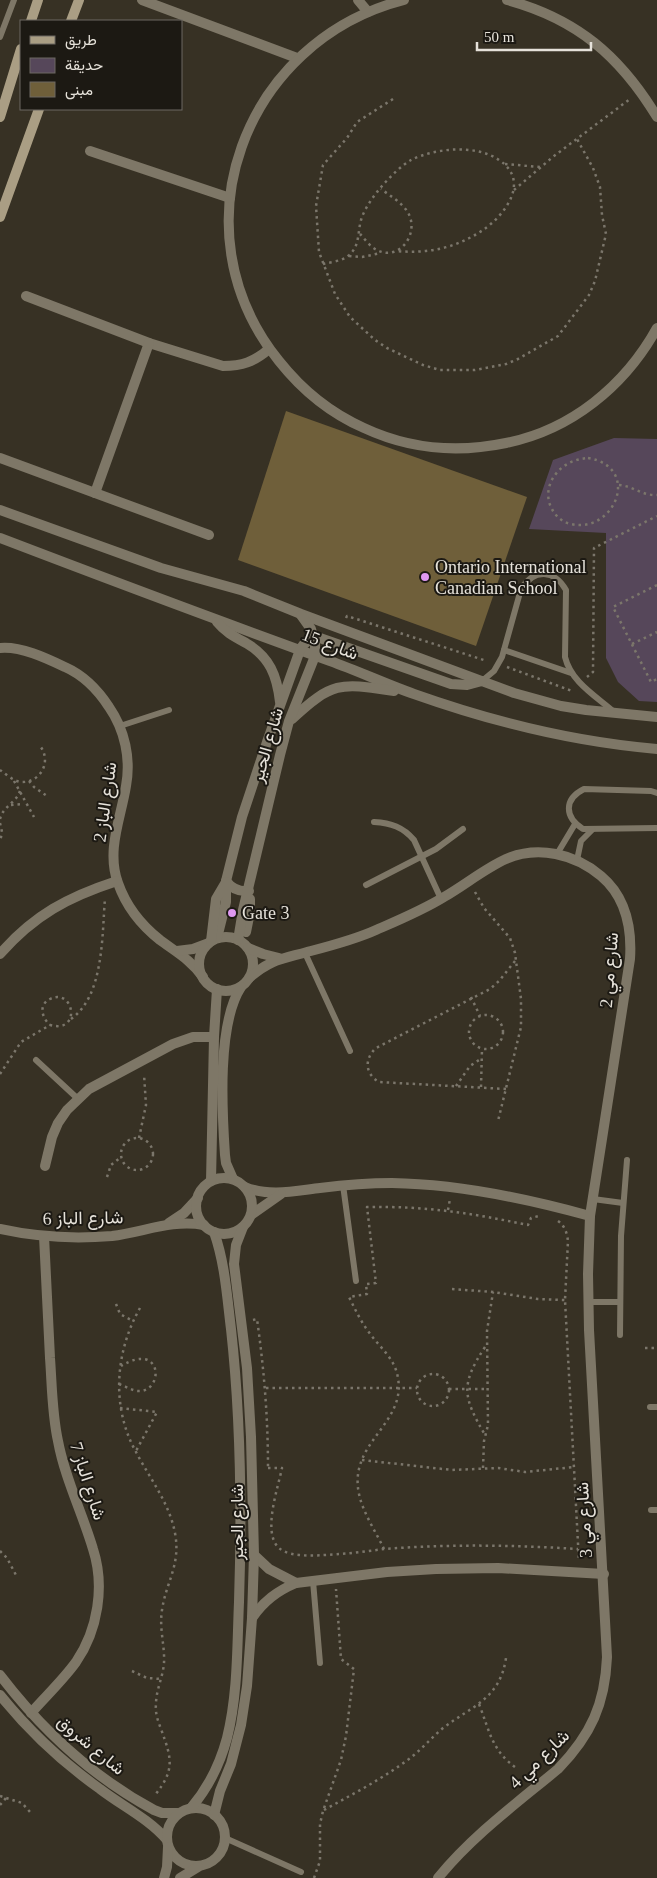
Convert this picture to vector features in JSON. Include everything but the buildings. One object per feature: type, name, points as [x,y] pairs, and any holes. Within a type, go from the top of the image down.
[{"type":"main road","points":[[30,20],[38,0]]},
{"type":"main road","points":[[71,20],[79,0]]},
{"type":"main road","points":[[0,117],[20,52]]},
{"type":"main road","points":[[0,217],[39,110]]},
{"type":"street","points":[[142,0],[297,58]]},
{"type":"street","points":[[358,0],[368,12]]},
{"type":"street","points":[[404,0],[368,12],[330,32],[297,58],[264,99],[242,146],[234,172],[230,198],[229,229],[235,269],[241,292],[253,322],[269,349],[291,377],[318,401],[348,421],[380,436],[415,445],[459,449],[486,447],[521,440],[554,427],[586,409],[613,387],[637,360],[657,328]]},
{"type":"street","points":[[508,0],[540,10],[562,21],[596,43],[621,66],[641,91],[657,118]]},
{"type":"street","points":[[90,151],[230,198]]},
{"type":"street","points":[[26,296],[149,342],[223,366],[248,364],[269,349]]},
{"type":"street","points":[[95,493],[149,342]]},
{"type":"street","points":[[0,458],[208,535]]},
{"type":"street","name":"شارع 15","points":[[0,510],[161,568],[244,591],[301,614],[514,692],[561,706],[616,714],[657,717]]},
{"type":"street","name":"شارع 15","points":[[0,538],[412,694],[469,712],[558,735],[598,743],[657,749]]},
{"type":"street","name":"شارع الجير","points":[[243,944],[250,912],[249,891],[269,799],[289,721],[315,656],[314,638],[307,621],[301,614]]},
{"type":"street","points":[[214,620],[225,630],[265,657],[278,683],[281,705]]},
{"type":"street","points":[[300,650],[305,642],[314,638],[320,638],[451,684],[467,685],[482,681]]},
{"type":"street","name":"شارع الباز 2","points":[[0,648],[15,648],[70,669],[96,690],[114,713],[124,739],[128,768],[126,786],[115,833],[114,865],[117,881],[124,898],[147,928],[191,963],[203,977]]},
{"type":"street","name":"شارع الجير","points":[[212,941],[225,906],[226,881],[254,780],[300,650]]},
{"type":"street","points":[[289,721],[313,699],[339,687],[360,686],[412,694]]},
{"type":"street","name":"شارع مي 2","points":[[249,978],[263,966],[279,958],[305,953],[372,932],[441,899],[496,864],[519,854],[532,852],[557,854],[577,860],[592,869],[606,880],[624,909],[631,943],[590,1216]]},
{"type":"street","points":[[0,954],[26,926],[43,913],[69,899],[117,881]]},
{"type":"street","points":[[226,881],[233,888],[249,891]]},
{"type":"street","points":[[177,951],[193,949],[228,937],[243,944],[253,959],[249,978],[241,987],[230,1012],[226,1031],[224,1065],[225,1154],[229,1172],[233,1179],[245,1187],[264,1192],[283,1192],[370,1183],[407,1184],[475,1190],[524,1199],[590,1216]]},
{"type":"street","points":[[212,941],[201,953],[199,965],[206,982],[217,989],[229,991],[241,987]]},
{"type":"street","name":"شارع مي 2","points":[[243,944],[263,954],[279,958]]},
{"type":"street","points":[[212,1181],[214,1037],[217,989]]},
{"type":"street","points":[[45,1166],[52,1137],[58,1123],[77,1098],[89,1089],[142,1060],[183,1040],[193,1037],[214,1037]]},
{"type":"street","points":[[233,1179],[218,1178],[212,1181],[205,1185],[198,1198],[197,1212],[204,1225],[214,1232],[227,1234],[238,1231],[251,1215],[283,1192]]},
{"type":"street","points":[[245,1187],[252,1200],[251,1215]]},
{"type":"street","name":"شارع الباز 6","points":[[166,1224],[184,1213],[198,1198]]},
{"type":"street","name":"شارع مي 3","points":[[252,1618],[266,1600],[285,1588],[296,1584],[335,1578],[387,1572],[498,1568],[604,1574],[588,1302],[590,1216]]},
{"type":"street","name":"شارع الباز 6","points":[[0,1229],[44,1236],[112,1236],[140,1232],[166,1224],[185,1222],[204,1225]]},
{"type":"street","name":"شارع الجير","points":[[214,1815],[241,1726],[247,1686],[252,1618],[254,1554],[253,1467],[248,1385],[234,1264],[236,1244],[243,1227]]},
{"type":"street","name":"شارع الجير","points":[[191,1808],[209,1784],[227,1738],[234,1698],[237,1657],[242,1521],[238,1415],[235,1367],[223,1267],[214,1232]]},
{"type":"street","name":"شارع الباز 7","points":[[31,1713],[77,1660],[94,1624],[98,1606],[99,1587],[98,1568],[94,1550],[69,1484],[57,1440],[52,1394],[44,1236]]},
{"type":"street","points":[[254,1554],[269,1569],[296,1584]]},
{"type":"street","name":"شارع مي 4","points":[[438,1878],[472,1842],[558,1769],[582,1742],[591,1726],[604,1693],[608,1657],[604,1574]]},
{"type":"street","name":"شارع شروق","points":[[0,1675],[31,1713],[76,1756],[146,1806],[162,1813],[179,1813]]},
{"type":"street","name":"شارع شروق","points":[[0,1695],[27,1726],[62,1760],[101,1790],[149,1822],[167,1843]]},
{"type":"street","points":[[164,1878],[168,1856],[169,1825],[179,1813],[191,1808],[199,1808],[214,1815],[220,1821],[225,1838],[220,1854],[214,1860],[180,1878]]},
{"type":"street","points":[[167,1843],[175,1858],[182,1863],[198,1867]]},
{"type":"lane","points":[[0,37],[14,0]]},
{"type":"lane","points":[[482,681],[498,664],[504,650],[521,589],[526,581],[534,576],[544,574],[553,576],[561,582],[566,590],[565,657],[571,673],[616,714]]},
{"type":"lane","points":[[504,650],[571,673]]},
{"type":"lane","points":[[120,726],[169,710]]},
{"type":"lane","points":[[657,793],[652,791],[584,789],[576,793],[571,800],[569,808],[570,817],[575,824],[583,829],[657,828]]},
{"type":"lane","points":[[374,822],[392,824],[407,833],[414,840],[441,899]]},
{"type":"lane","points":[[557,854],[575,824]]},
{"type":"lane","points":[[366,885],[422,857],[446,843],[463,829]]},
{"type":"lane","points":[[577,860],[580,841],[592,830]]},
{"type":"lane","points":[[305,953],[350,1051]]},
{"type":"lane","points":[[36,1060],[77,1098]]},
{"type":"lane","points":[[620,1335],[619,1302],[623,1203],[627,1160]]},
{"type":"lane","points":[[343,1185],[356,1281]]},
{"type":"lane","points":[[593,1199],[623,1203]]},
{"type":"lane","points":[[588,1302],[619,1302]]},
{"type":"lane","points":[[313,1581],[320,1662]]},
{"type":"lane","points":[[225,1838],[301,1872]]},
{"type":"path","points":[[514,190],[540,166],[641,91]]},
{"type":"path","points":[[393,98],[357,122],[347,138],[323,165],[316,206],[319,252],[335,294],[350,316],[375,340],[387,348],[423,365],[440,370],[457,371],[490,368],[518,359],[551,340],[564,330],[588,295],[595,281],[606,234],[600,188],[593,168],[577,139]]},
{"type":"path","points":[[323,264],[341,260],[348,256],[357,242],[359,225],[363,215],[380,189],[409,161],[434,152],[461,149],[474,151],[497,158],[505,164],[514,181],[511,200],[500,216],[482,231],[455,245],[428,252],[396,251],[362,257],[348,256]]},
{"type":"path","points":[[505,164],[540,166]]},
{"type":"path","points":[[380,189],[402,206],[411,219],[412,226],[409,240],[402,248],[396,251]]},
{"type":"path","points":[[359,234],[375,250],[382,252]]},
{"type":"path","points":[[581,459],[595,460],[608,466],[619,485],[613,506],[602,517],[588,524],[580,525],[565,522],[554,513],[549,500],[549,486],[556,472],[568,464],[581,459]]},
{"type":"path","points":[[619,485],[631,486],[649,495],[657,495]]},
{"type":"path","points":[[342,629],[347,616],[498,664],[572,691],[593,672],[594,548],[657,516]]},
{"type":"path","points":[[657,585],[613,607],[651,682],[657,679]]},
{"type":"path","points":[[632,644],[657,632]]},
{"type":"path","points":[[0,770],[18,782],[28,781],[38,776],[44,767],[46,756],[40,746]]},
{"type":"path","points":[[14,780],[34,817]]},
{"type":"path","points":[[28,781],[47,796]]},
{"type":"path","points":[[0,818],[3,811],[18,797],[20,791]]},
{"type":"path","points":[[10,805],[24,804]]},
{"type":"path","points":[[0,823],[2,832],[0,842]]},
{"type":"path","points":[[470,882],[484,908],[510,938],[513,945],[521,999],[521,1020],[498,1122]]},
{"type":"path","points":[[70,1020],[72,1014],[71,1007],[67,1001],[60,997],[47,1001],[43,1007],[42,1014],[45,1021],[50,1026],[57,1027],[64,1025],[76,1016],[86,1003],[95,982],[100,958],[106,884]]},
{"type":"path","points":[[506,1089],[379,1082],[369,1073],[368,1059],[376,1048],[496,984],[515,962]]},
{"type":"path","points":[[471,997],[480,1016]]},
{"type":"path","points":[[480,1016],[495,1018],[503,1031],[497,1045],[487,1049],[482,1049],[472,1043],[468,1033],[472,1022],[480,1016]]},
{"type":"path","points":[[0,1074],[21,1042],[50,1026]]},
{"type":"path","points":[[481,1087],[482,1049]]},
{"type":"path","points":[[456,1086],[470,1066],[482,1058]]},
{"type":"path","points":[[139,1138],[146,1097],[142,1060]]},
{"type":"path","points":[[107,1177],[111,1165],[121,1157],[123,1147],[130,1140],[139,1138],[152,1148],[152,1160],[148,1165],[138,1170],[132,1169],[121,1157]]},
{"type":"path","points":[[384,1549],[359,1495],[358,1471],[377,1432],[390,1417],[398,1401],[399,1380],[392,1361],[368,1331],[349,1298],[367,1294],[366,1284],[376,1283],[367,1208],[406,1207],[448,1210],[528,1225],[531,1218],[547,1216]]},
{"type":"path","points":[[555,1219],[562,1224],[568,1241],[565,1300],[579,1573]]},
{"type":"path","points":[[452,1289],[565,1300]]},
{"type":"path","points":[[483,1468],[488,1425],[486,1346],[493,1292]]},
{"type":"path","points":[[116,1304],[120,1314],[133,1321]]},
{"type":"path","points":[[140,1308],[127,1335],[119,1384],[120,1408],[128,1436],[163,1498],[176,1535],[176,1561],[162,1611],[161,1624],[164,1661],[156,1712],[170,1754],[170,1769],[164,1783],[146,1806]]},
{"type":"path","points":[[241,1321],[257,1319],[266,1388],[268,1468]]},
{"type":"path","points":[[486,1346],[470,1372],[467,1389],[470,1408],[486,1435]]},
{"type":"path","points":[[645,1348],[657,1348]]},
{"type":"path","points":[[119,1384],[138,1391],[144,1390],[153,1384],[156,1374],[152,1363],[142,1358],[131,1360],[121,1366]]},
{"type":"path","points":[[433,1374],[444,1378],[448,1389],[448,1396],[444,1401],[432,1406],[421,1400],[417,1388],[422,1378],[433,1374]]},
{"type":"path","points":[[266,1388],[417,1388]]},
{"type":"path","points":[[448,1389],[487,1389]]},
{"type":"path","points":[[120,1408],[157,1412],[135,1451]]},
{"type":"path","points":[[362,1460],[452,1470],[498,1468],[525,1472],[574,1467]]},
{"type":"path","points":[[253,1467],[282,1468],[270,1529],[272,1537],[280,1549],[294,1555],[436,1546],[508,1546],[578,1549]]},
{"type":"path","points":[[0,1551],[7,1558],[17,1577]]},
{"type":"path","points":[[314,1878],[320,1861],[320,1824],[346,1736],[354,1669],[341,1659],[335,1578]]},
{"type":"path","points":[[323,1811],[411,1758],[442,1729],[479,1704],[495,1689],[506,1658]]},
{"type":"path","points":[[132,1671],[147,1678],[162,1679]]},
{"type":"path","points":[[479,1704],[495,1747],[518,1769]]},
{"type":"path","points":[[0,1796],[22,1803],[30,1812]]},
{"type":"path","points":[[0,1805],[6,1798]]},
{"type":"green space","points":[[614,438],[657,439],[657,702],[639,701],[618,682],[606,658],[606,533],[529,529],[553,460]]},
{"type":"place","name":"Ontario International Canadian School","points":[[425,577]]},
{"type":"place","name":"Gate 3","points":[[232,913]]}]
